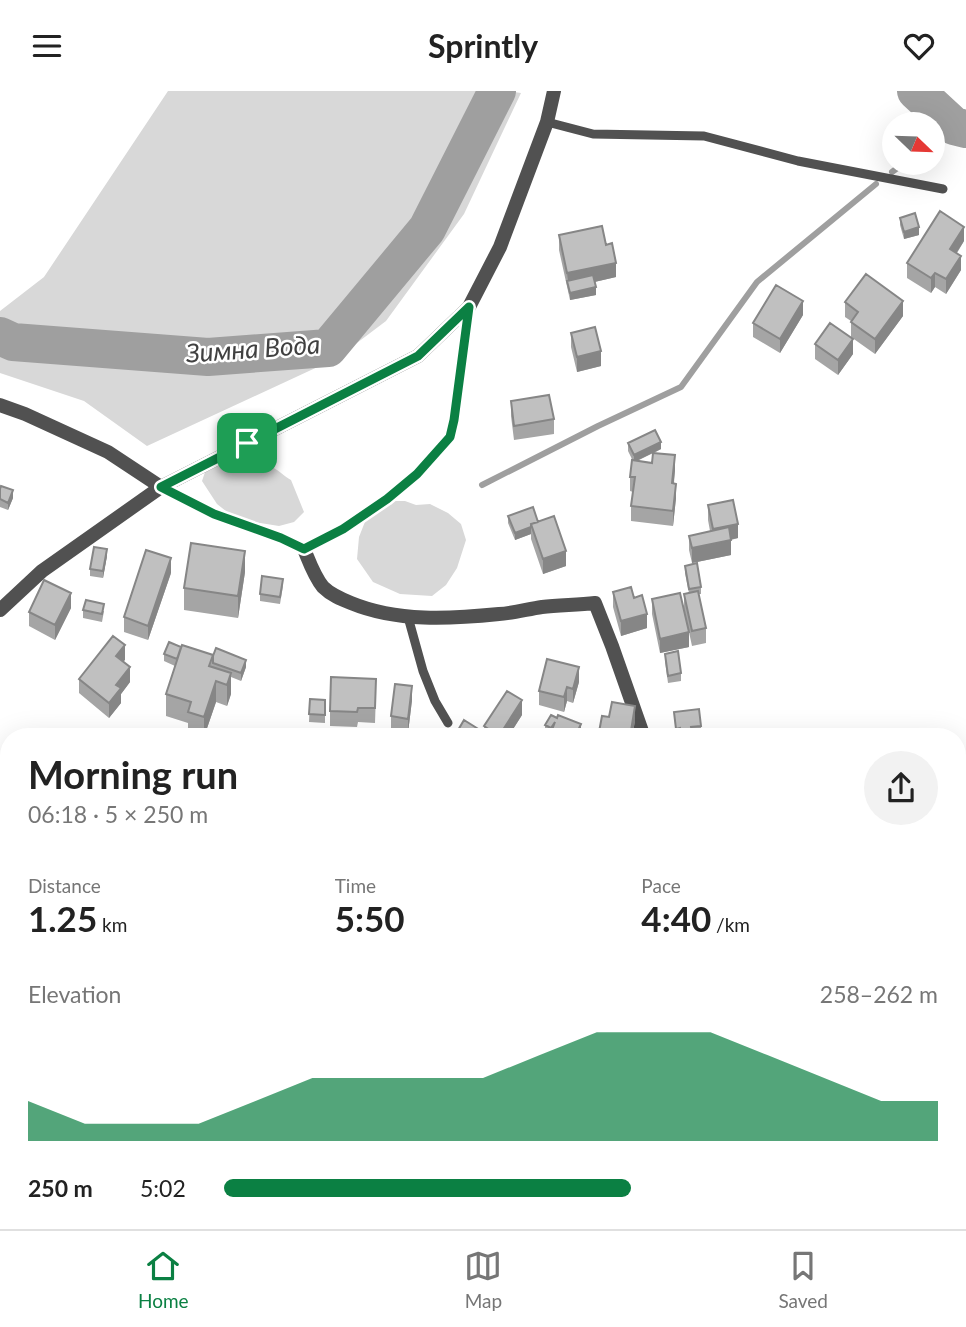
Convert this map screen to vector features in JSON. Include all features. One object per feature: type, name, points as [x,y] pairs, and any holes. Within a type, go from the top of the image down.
[{"type":"street","points":[[0,610],[42,571],[161,487],[418,356],[469,307],[500,247],[547,122],[553,95]]},
{"type":"street","points":[[0,405],[26,414],[108,452],[161,487]]},
{"type":"street","points":[[304,549],[323,587],[333,595],[375,611],[408,617],[468,617],[595,603],[641,728]]},
{"type":"lane","points":[[547,122],[593,134],[704,136],[798,161],[943,189]]},
{"type":"lane","points":[[161,487],[214,514],[304,549],[343,529],[387,499],[417,474],[450,437],[469,307]]},
{"type":"lane","points":[[408,617],[423,671],[435,701],[448,723]]},
{"type":"shaded area","points":[[168,91],[521,93],[464,214],[386,321],[337,358],[147,446],[84,401],[0,373],[0,311],[44,277]]},
{"type":"shaded area","points":[[231,457],[267,464],[291,480],[304,512],[294,522],[279,526],[236,519],[217,504],[202,481],[205,472]]},
{"type":"shaded area","points":[[385,501],[430,504],[448,513],[461,524],[466,540],[457,568],[446,585],[432,596],[400,594],[373,582],[357,559],[359,537],[370,509]]},
{"type":"building","points":[[940,211],[964,227],[950,249],[961,256],[946,279],[935,273],[931,278],[907,263]]},
{"type":"building","points":[[915,213],[919,227],[904,232],[900,218]]},
{"type":"building","points":[[602,226],[606,245],[612,243],[616,263],[567,273],[559,235]]},
{"type":"building","points":[[866,274],[903,301],[875,339],[851,322],[858,312],[845,302]]},
{"type":"building","points":[[593,275],[596,287],[570,293],[567,281]]},
{"type":"building","points":[[776,285],[803,301],[780,339],[753,323]]},
{"type":"building","points":[[830,323],[853,339],[838,360],[815,344]]},
{"type":"building","points":[[595,327],[601,351],[577,357],[571,333]]},
{"type":"building","points":[[549,395],[554,419],[514,426],[511,401]]},
{"type":"building","points":[[655,430],[661,442],[634,455],[628,443]]},
{"type":"building","points":[[653,453],[675,455],[673,511],[631,506],[635,477],[630,477],[632,460],[652,463]]},
{"type":"building","points":[[1,486],[13,490],[8,503],[0,499]]},
{"type":"building","points":[[733,500],[738,524],[713,529],[708,505]]},
{"type":"building","points":[[533,507],[538,522],[515,533],[508,516]]},
{"type":"building","points":[[554,516],[566,551],[543,559],[531,524]]},
{"type":"building","points":[[729,527],[731,540],[692,548],[689,536]]},
{"type":"building","points":[[191,543],[245,551],[238,596],[184,588]]},
{"type":"building","points":[[94,547],[107,549],[103,571],[90,569]]},
{"type":"building","points":[[146,550],[171,558],[148,626],[124,617]]},
{"type":"building","points":[[697,563],[701,587],[689,589],[685,566]]},
{"type":"building","points":[[262,576],[283,579],[280,597],[260,594]]},
{"type":"building","points":[[44,580],[71,593],[55,625],[29,612]]},
{"type":"building","points":[[631,587],[634,598],[642,595],[647,614],[621,621],[613,592]]},
{"type":"building","points":[[698,591],[706,628],[692,631],[684,594]]},
{"type":"building","points":[[680,593],[689,632],[660,639],[652,599]]},
{"type":"building","points":[[86,600],[104,604],[102,614],[83,610]]},
{"type":"building","points":[[113,636],[125,645],[116,656],[130,667],[116,685],[121,688],[109,703],[79,679]]},
{"type":"building","points":[[169,642],[181,647],[177,659],[164,654]]},
{"type":"building","points":[[182,645],[213,655],[209,666],[231,673],[227,685],[216,681],[204,717],[188,712],[191,702],[166,694]]},
{"type":"building","points":[[216,648],[246,660],[241,673],[213,663]]},
{"type":"building","points":[[678,651],[681,673],[668,676],[665,654]]},
{"type":"building","points":[[547,659],[579,667],[573,689],[567,687],[564,697],[539,691]]},
{"type":"building","points":[[331,677],[376,679],[375,708],[358,708],[357,712],[330,711]]},
{"type":"building","points":[[395,684],[412,686],[408,719],[391,716]]},
{"type":"building","points":[[507,691],[522,700],[504,728],[484,726]]},
{"type":"building","points":[[310,699],[325,700],[325,715],[309,714]]},
{"type":"building","points":[[612,702],[635,706],[631,728],[600,728],[602,716],[609,717]]},
{"type":"building","points":[[699,709],[701,726],[676,728],[674,712]]},
{"type":"building","points":[[551,715],[581,724],[579,728],[553,728],[555,722],[551,728],[545,725]]},
{"type":"building","points":[[464,720],[477,728],[459,728]]},
{"type":"waterway","name":"Зимна Вода","points":[[0,336],[13,342],[208,357],[328,348],[427,229],[497,91]]},
{"type":"waterway","name":"Зимна Вода","points":[[916,91],[954,126],[966,129]]},
{"type":"waterway","points":[[945,132],[954,126]]},
{"type":"waterway","points":[[482,485],[681,387],[757,282],[876,184]]},
{"type":"route","points":[[469,307],[450,437],[417,474],[387,499],[343,529],[304,549],[214,514],[161,487],[247,443],[418,356],[469,307]]}]
